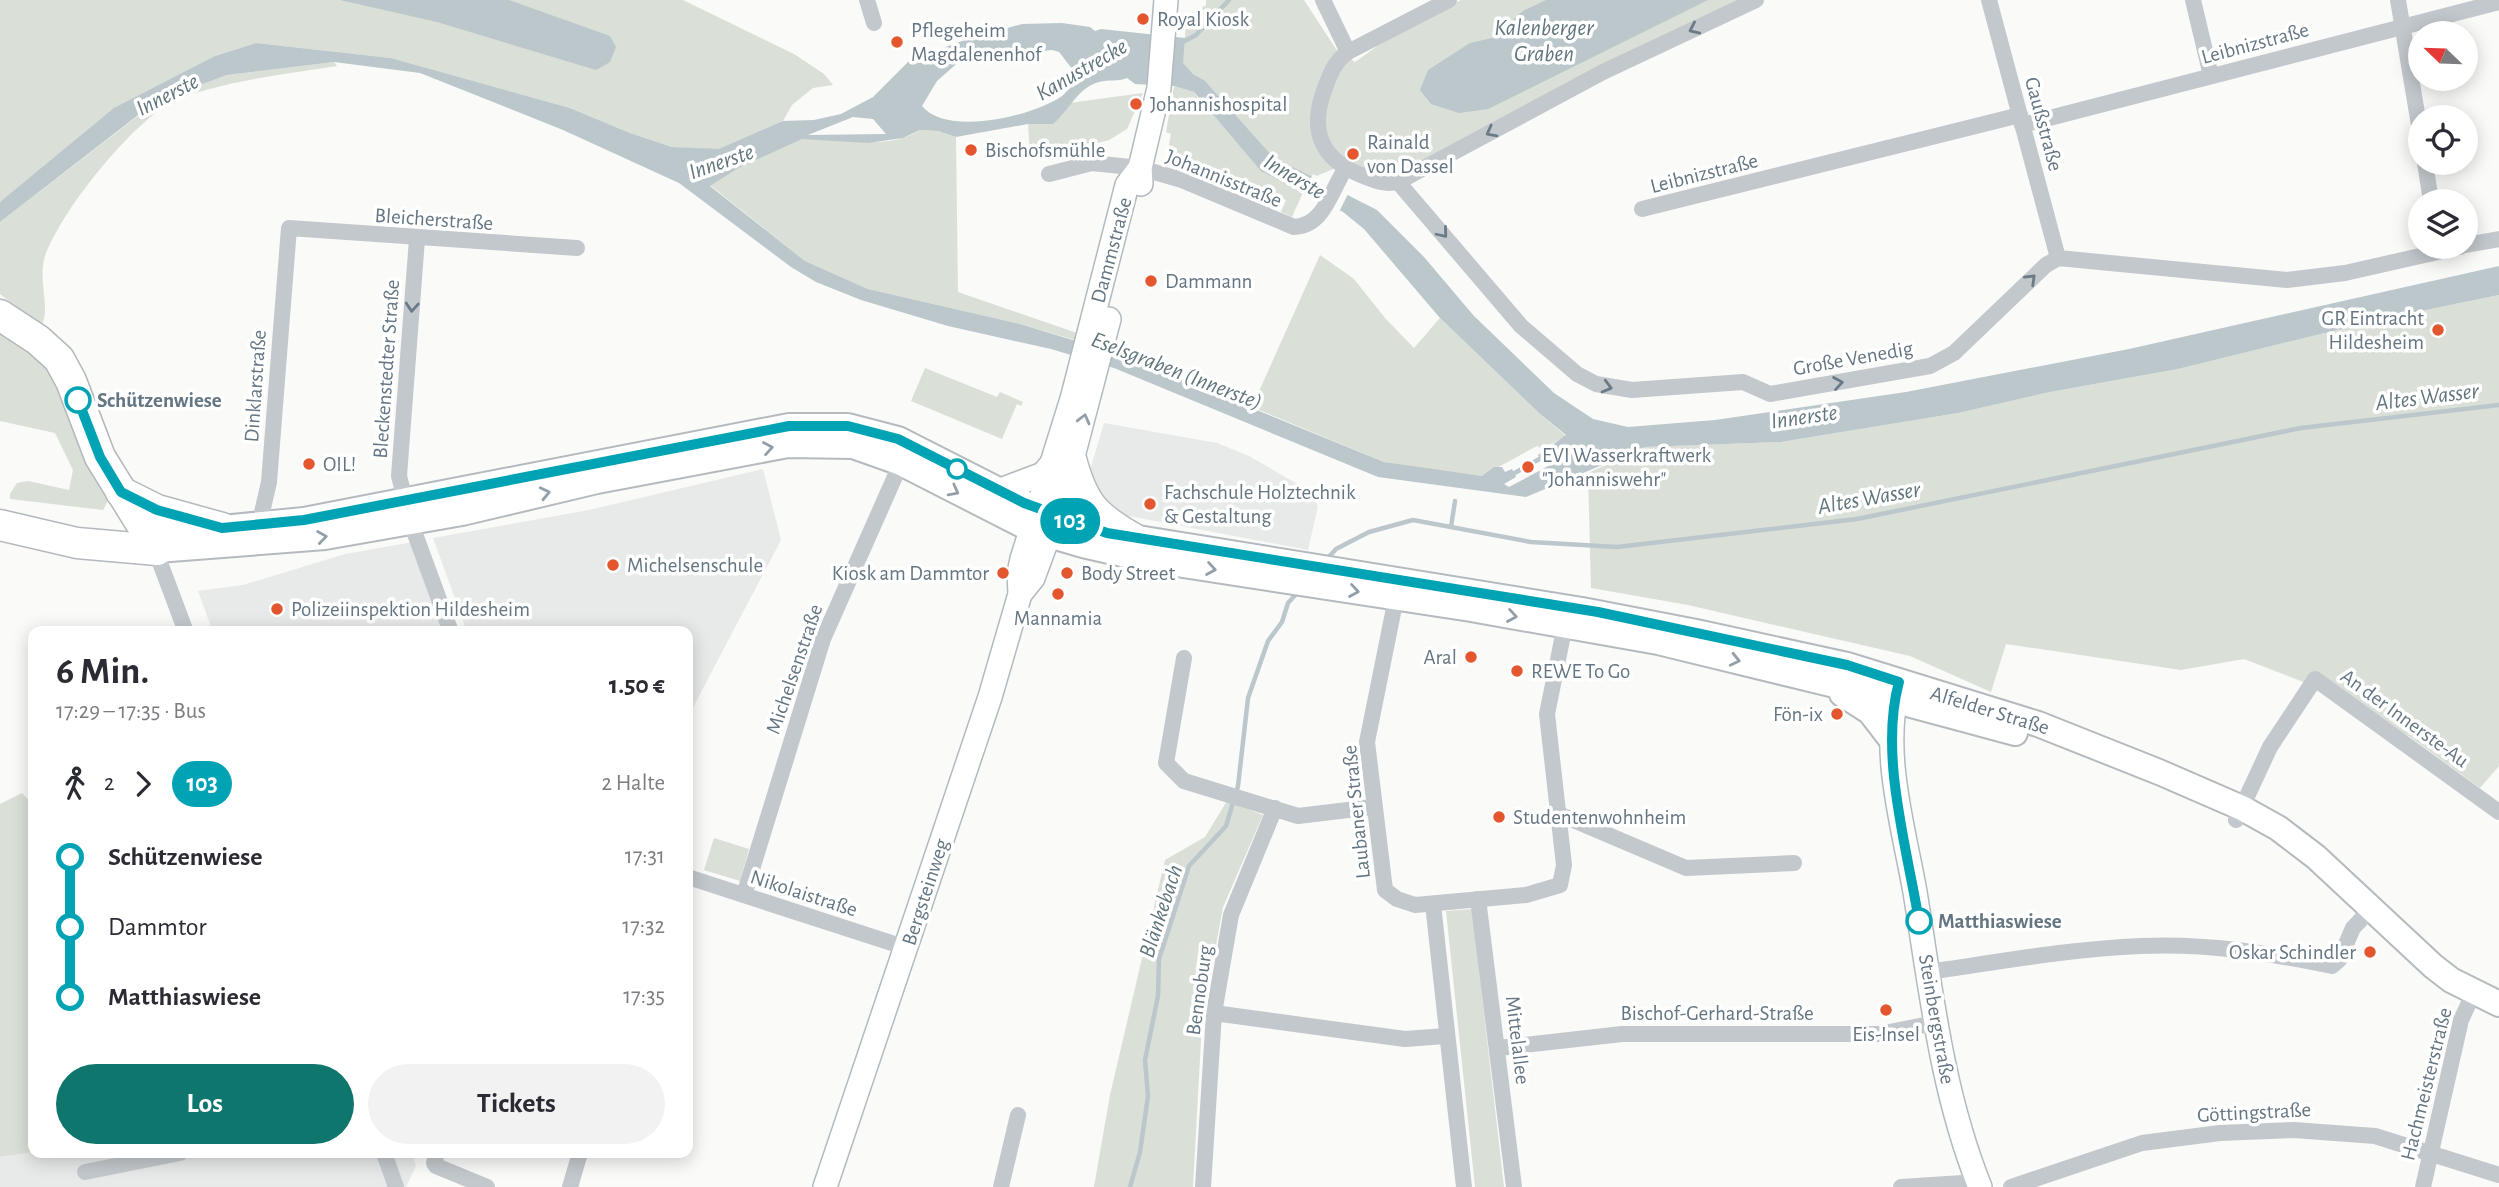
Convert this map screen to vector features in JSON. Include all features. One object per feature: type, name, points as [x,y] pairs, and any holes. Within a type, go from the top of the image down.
[{"type":"highway","points":[[0,315],[38,340],[59,359],[71,381],[100,457],[151,540],[77,543],[3,526]]},
{"type":"highway","points":[[121,492],[157,510],[222,528]]},
{"type":"main road","points":[[408,512],[779,428],[819,424],[848,426],[898,439],[998,491],[1044,522]]},
{"type":"main road","points":[[151,540],[257,535],[304,520],[408,512],[597,481],[801,443],[853,446],[1044,522]]},
{"type":"main road","name":"Alfelder Straße","points":[[1044,522],[1142,539],[1311,575],[1396,598],[1565,625],[1685,648],[1817,681],[1897,692],[2078,737],[2239,814],[2367,912],[2435,987],[2470,1000],[2499,1004]]},
{"type":"main road","name":"Alfelder Straße","points":[[1044,522],[1144,559],[1311,575],[1598,612],[1847,665],[1897,692]]},
{"type":"main road","points":[[151,540],[222,528],[257,535]]},
{"type":"main road","points":[[1817,681],[1863,706],[1890,738]]},
{"type":"main road","name":"Alfelder Straße","points":[[2470,1000],[2499,1020]]},
{"type":"street","points":[[867,0],[874,23]]},
{"type":"street","name":"Dammstraße","points":[[1064,459],[1096,338],[1142,189],[1140,168],[1159,88],[1166,0]]},
{"type":"street","points":[[1323,0],[1348,52]]},
{"type":"street","points":[[1449,0],[1348,52],[1333,69],[1318,115],[1323,146],[1342,173],[1384,183],[1398,182],[1603,72],[1756,0]]},
{"type":"street","name":"Gaußstraße","points":[[1989,0],[2058,258]]},
{"type":"street","points":[[2193,0],[2211,76]]},
{"type":"street","points":[[2398,0],[2416,105]]},
{"type":"street","name":"Leibnizstraße","points":[[1643,209],[2211,76],[2499,2]]},
{"type":"street","name":"Dammstraße","points":[[1049,174],[1092,163],[1140,168]]},
{"type":"street","name":"Johannisstraße","points":[[1140,168],[1182,180],[1284,225],[1306,226],[1319,215],[1342,173]]},
{"type":"street","name":"Große Venedig","points":[[1398,182],[1521,326],[1584,378],[1620,390],[1743,382],[1770,394],[1930,366],[1954,353],[2046,265],[2058,258]]},
{"type":"street","name":"Bleicherstraße","points":[[289,228],[417,239],[577,248]]},
{"type":"street","name":"Dinklarstraße","points":[[257,535],[269,482],[289,228]]},
{"type":"street","name":"Bleckenstedter Straße","points":[[408,512],[399,476],[417,239]]},
{"type":"street","points":[[2478,243],[2499,239]]},
{"type":"street","points":[[2058,258],[2287,279],[2345,272],[2408,256]]},
{"type":"street","points":[[998,491],[1037,477],[1064,459]]},
{"type":"street","points":[[1044,522],[1064,459]]},
{"type":"street","points":[[1064,459],[1081,482],[1093,505],[1108,520],[1142,539]]},
{"type":"street","name":"Michelsenstraße","points":[[744,895],[823,639],[901,463]]},
{"type":"street","points":[[408,512],[449,626]]},
{"type":"street","name":"Bergsteinweg","points":[[825,1187],[990,697],[1020,594],[1033,578],[1044,522]]},
{"type":"street","points":[[151,540],[184,626]]},
{"type":"street","name":"Laubaner Straße","points":[[1396,598],[1367,742],[1385,890],[1397,900],[1416,905],[1526,895],[1560,885],[1564,865],[1559,814]]},
{"type":"street","points":[[1565,625],[1548,714],[1559,814],[1686,868],[1794,863]]},
{"type":"street","points":[[1184,658],[1166,763],[1184,781],[1227,792],[1298,816],[1373,807]]},
{"type":"street","name":"An der Innerste-Au","points":[[2239,814],[2270,747],[2315,679],[2499,812]]},
{"type":"street","name":"Steinbergstraße","points":[[1897,692],[1890,738],[1935,1023],[1954,1111],[1979,1184]]},
{"type":"street","name":"Bennoburg","points":[[1203,1187],[1214,1013],[1231,915],[1275,808]]},
{"type":"street","name":"Nikolaistraße","points":[[693,879],[907,948]]},
{"type":"street","name":"Mittelallee","points":[[1478,898],[1514,1187]]},
{"type":"street","points":[[1433,904],[1464,1187]]},
{"type":"street","points":[[1928,972],[2092,949],[2143,946],[2230,949],[2333,966],[2367,912]]},
{"type":"street","name":"Hachmeisterstraße","points":[[2423,1187],[2470,1000]]},
{"type":"street","points":[[1214,1013],[1405,1039],[1446,1035]]},
{"type":"street","name":"Bischof-Gerhard-Straße","points":[[1498,1048],[1622,1034],[1879,1034],[1935,1023]]},
{"type":"street","points":[[1001,1187],[1018,1115]]},
{"type":"street","name":"Göttingstraße","points":[[2011,1187],[2142,1143],[2220,1133],[2334,1130],[2375,1136],[2499,1175]]},
{"type":"street","points":[[85,1172],[155,1158]]},
{"type":"street","points":[[386,1158],[396,1184]]},
{"type":"street","points":[[437,1158],[436,1166],[481,1185]]},
{"type":"street","points":[[570,1187],[579,1158]]},
{"type":"street","points":[[1901,1187],[1979,1184]]},
{"type":"shaded area","points":[[0,0],[683,0],[794,54],[824,74],[833,85],[813,88],[792,105],[783,121],[744,141],[720,149],[672,147],[570,108],[391,58],[256,43],[215,56],[167,83],[0,202]]},
{"type":"shaded area","points":[[1206,0],[1304,0],[1336,49],[1355,62],[1390,37],[1461,0],[1750,0],[1397,181],[1346,164],[1309,179],[1292,217],[1281,212],[1286,200],[1203,165],[1199,173],[1181,166],[1168,150],[1171,134],[1166,132],[1174,86],[1194,92],[1201,103],[1204,80],[1182,63],[1187,17],[1206,5]]},
{"type":"shaded area","points":[[334,62],[337,66],[238,82],[175,99],[138,128],[101,168],[56,233],[43,263],[45,311],[41,326],[0,294],[0,222],[156,102],[227,75]]},
{"type":"shaded area","points":[[1143,93],[1127,129],[1109,140],[1044,157],[1030,154],[1028,124],[1052,121],[1069,103]]},
{"type":"shaded area","points":[[920,130],[938,131],[956,137],[958,292],[1077,333],[1075,340],[1020,324],[868,289],[805,261],[710,185],[755,158],[792,141],[818,138],[891,141]]},
{"type":"shaded area","points":[[1320,255],[1354,279],[1385,318],[1414,348],[1440,318],[1566,436],[1542,449],[1537,446],[1482,476],[1384,462],[1252,407]]},
{"type":"shaded area","points":[[2499,295],[2499,766],[2480,788],[2410,737],[2306,683],[2244,659],[2181,670],[2006,644],[1991,692],[1910,656],[1688,605],[1591,588],[1588,473],[1645,447],[1781,442],[1958,413],[2050,392],[2178,369],[2382,319]]},
{"type":"shaded area","points":[[0,331],[38,353],[54,370],[93,473],[109,499],[103,510],[10,499],[17,483],[28,481],[69,490],[73,470],[55,433],[0,421]]},
{"type":"shaded area","points":[[925,368],[997,397],[1000,392],[1023,402],[1021,406],[1017,404],[1002,439],[911,401]]},
{"type":"shaded area","points":[[1104,423],[1217,443],[1249,456],[1306,489],[1318,506],[1308,550],[1113,513],[1092,487],[1090,470]]},
{"type":"shaded area","points":[[763,469],[781,540],[693,707],[693,626],[465,626],[433,538],[589,510]]},
{"type":"shaded area","points":[[413,542],[444,626],[211,626],[198,591],[243,585],[345,554]]},
{"type":"shaded area","points":[[22,793],[28,800],[28,1153],[0,1157],[0,804]]},
{"type":"shaded area","points":[[1227,801],[1263,815],[1223,907],[1202,1022],[1193,1187],[1094,1187],[1110,1095],[1165,860],[1205,837]]},
{"type":"shaded area","points":[[714,838],[749,849],[740,881],[704,870]]},
{"type":"shaded area","points":[[1472,909],[1504,1187],[1475,1187],[1446,911]]},
{"type":"shaded area","points":[[28,1153],[28,1158],[414,1158],[416,1166],[406,1187],[0,1187],[0,1157]]},
{"type":"water","points":[[340,0],[509,0],[610,36],[616,47],[610,62],[596,70],[437,22]]},
{"type":"water","name":"Kalenberger Graben","points":[[1546,0],[1708,0],[1488,109],[1459,113],[1431,104],[1420,90],[1428,70],[1470,43],[1492,38],[1523,11]]},
{"type":"water","points":[[1062,23],[1090,27],[1095,31],[1101,29],[1185,38],[1183,63],[1193,74],[1204,80],[1273,157],[1377,210],[1424,257],[1474,316],[1554,393],[1593,419],[1628,427],[1715,420],[1906,392],[2129,349],[2499,266],[2499,295],[2382,319],[2178,369],[2050,392],[1958,413],[1781,442],[1645,447],[1526,497],[1378,477],[1114,368],[1051,349],[948,326],[861,300],[816,282],[791,267],[679,183],[563,130],[420,73],[334,62],[227,75],[155,102],[0,222],[0,202],[114,108],[215,56],[256,43],[391,58],[570,108],[672,147],[719,149],[783,121],[814,120],[841,114],[873,97],[910,60],[965,40],[1022,24]],"holes":[[[1052,50],[1059,52],[1077,75],[1065,94],[1049,103],[1012,116],[970,122],[934,115],[922,106],[937,81],[962,59]],[[1127,78],[1135,84],[1174,86],[1194,92],[1261,171],[1343,212],[1364,229],[1440,318],[1539,413],[1566,435],[1538,455],[1542,464],[1580,446],[1582,448],[1509,487],[1504,484],[1516,477],[1512,469],[1505,472],[1502,467],[1494,467],[1482,476],[1384,462],[1122,355],[1020,324],[868,289],[805,261],[710,186],[738,168],[802,139],[868,143],[903,138],[920,130],[938,131],[956,137],[1028,124],[1053,124],[1079,94],[1091,85]],[[853,117],[873,119],[886,134],[808,135]]]},
{"type":"pier","points":[[1313,174],[1349,192],[1338,214],[1302,196]]},
{"type":"waterway","points":[[1181,43],[1196,35],[1229,0]]},
{"type":"waterway","name":"Altes Wasser","points":[[1327,559],[1336,549],[1369,532],[1413,520],[1531,542],[1617,547],[1857,519],[2301,428],[2499,405]]},
{"type":"waterway","name":"Eselsgraben (Innerste)","points":[[1511,475],[1543,457]]},
{"type":"waterway","points":[[1451,527],[1455,501]]},
{"type":"waterway","name":"Blänkebach","points":[[1130,1187],[1140,1152],[1148,1096],[1145,1060],[1158,996],[1159,959],[1189,866],[1226,826],[1238,786],[1248,698],[1268,641],[1282,622],[1288,603],[1298,592]]},
{"type":"bus line","name":"103","points":[[78,400],[100,457],[121,492],[157,510],[222,528],[304,520],[789,426],[848,426],[898,439],[1024,503],[1107,533],[1598,612],[1847,665],[1899,682],[1890,738],[1919,921]]},
{"type":"place","name":"Royal Kiosk","points":[[1143,19]]},
{"type":"place","name":"Pflegeheim Magdalenenhof","points":[[897,42]]},
{"type":"place","name":"Johannishospital","points":[[1136,104]]},
{"type":"place","name":"Bischofsmühle","points":[[971,150]]},
{"type":"place","name":"Rainald von Dassel","points":[[1353,154]]},
{"type":"place","name":"Dammann","points":[[1151,281]]},
{"type":"place","name":"GR Eintracht Hildesheim","points":[[2438,330]]},
{"type":"place","name":"Schützenwiese","points":[[78,400]]},
{"type":"place","name":"OIL!","points":[[309,464]]},
{"type":"place","name":"EVI Wasserkraftwerk \"Johanniswehr\"","points":[[1528,467]]},
{"type":"place","name":"Fachschule Holztechnik & Gestaltung","points":[[1150,504]]},
{"type":"place","name":"Michelsenschule","points":[[613,565]]},
{"type":"place","name":"Kiosk am Dammtor","points":[[1003,573]]},
{"type":"place","name":"Body Street","points":[[1067,573]]},
{"type":"place","name":"Mannamia","points":[[1058,594]]},
{"type":"place","name":"Polizeiinspektion Hildesheim","points":[[277,609]]},
{"type":"place","name":"Aral","points":[[1471,657]]},
{"type":"place","name":"REWE To Go","points":[[1517,671]]},
{"type":"place","name":"Fön-ix","points":[[1837,714]]},
{"type":"place","name":"Studentenwohnheim","points":[[1499,817]]},
{"type":"place","name":"Matthiaswiese","points":[[1919,921]]},
{"type":"place","name":"Oskar Schindler","points":[[2370,952]]},
{"type":"place","name":"Eis-Insel","points":[[1886,1010]]},
{"type":"water label","name":"Kanustrecke","points":[[1081,69]]},
{"type":"water label","name":"Innerste","points":[[167,94]]},
{"type":"water label","name":"Innerste","points":[[721,161]]},
{"type":"water label","name":"Innerste","points":[[1295,176]]},
{"type":"water label","name":"Innerste","points":[[1804,416]]}]
